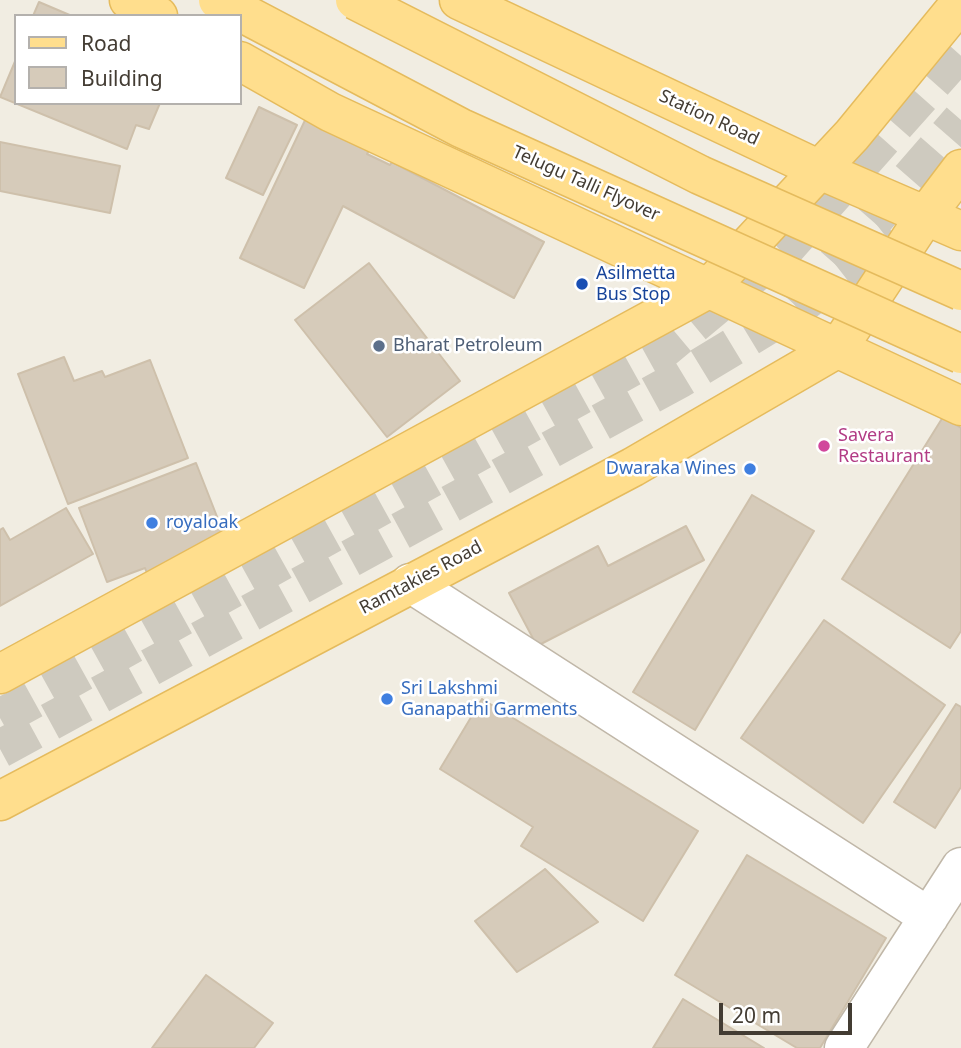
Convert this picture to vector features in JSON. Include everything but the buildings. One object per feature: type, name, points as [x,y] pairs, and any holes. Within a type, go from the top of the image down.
[{"type":"main road","points":[[129,0],[154,14]]},
{"type":"main road","name":"Telugu Talli Flyover","points":[[218,0],[461,128],[961,354]]},
{"type":"main road","points":[[355,0],[700,175],[961,291]]},
{"type":"main road","name":"Station Road","points":[[458,0],[820,170],[961,231]]},
{"type":"main road","points":[[0,674],[708,289],[852,135],[961,2]]},
{"type":"main road","points":[[242,62],[330,112],[961,407]]},
{"type":"main road","points":[[838,348],[926,215],[961,169]]},
{"type":"main road","name":"Ramtakies Road","points":[[0,801],[633,467],[838,348]]},
{"type":"street","points":[[410,583],[929,917]]},
{"type":"street","points":[[844,1048],[961,867]]},
{"type":"tunnel","points":[[0,718],[663,350],[788,246],[961,51]]},
{"type":"tunnel","points":[[0,749],[680,379],[797,308],[961,120]]},
{"type":"tunnel","points":[[797,308],[893,233]]},
{"type":"place","name":"Asilmetta Bus Stop","points":[[582,284]]},
{"type":"place","name":"Bharat Petroleum","points":[[379,346]]},
{"type":"place","name":"Savera Restaurant","points":[[824,446]]},
{"type":"place","name":"Dwaraka Wines","points":[[750,469]]},
{"type":"place","name":"royaloak","points":[[152,523]]},
{"type":"place","name":"Sri Lakshmi Ganapathi Garments","points":[[387,699]]}]
